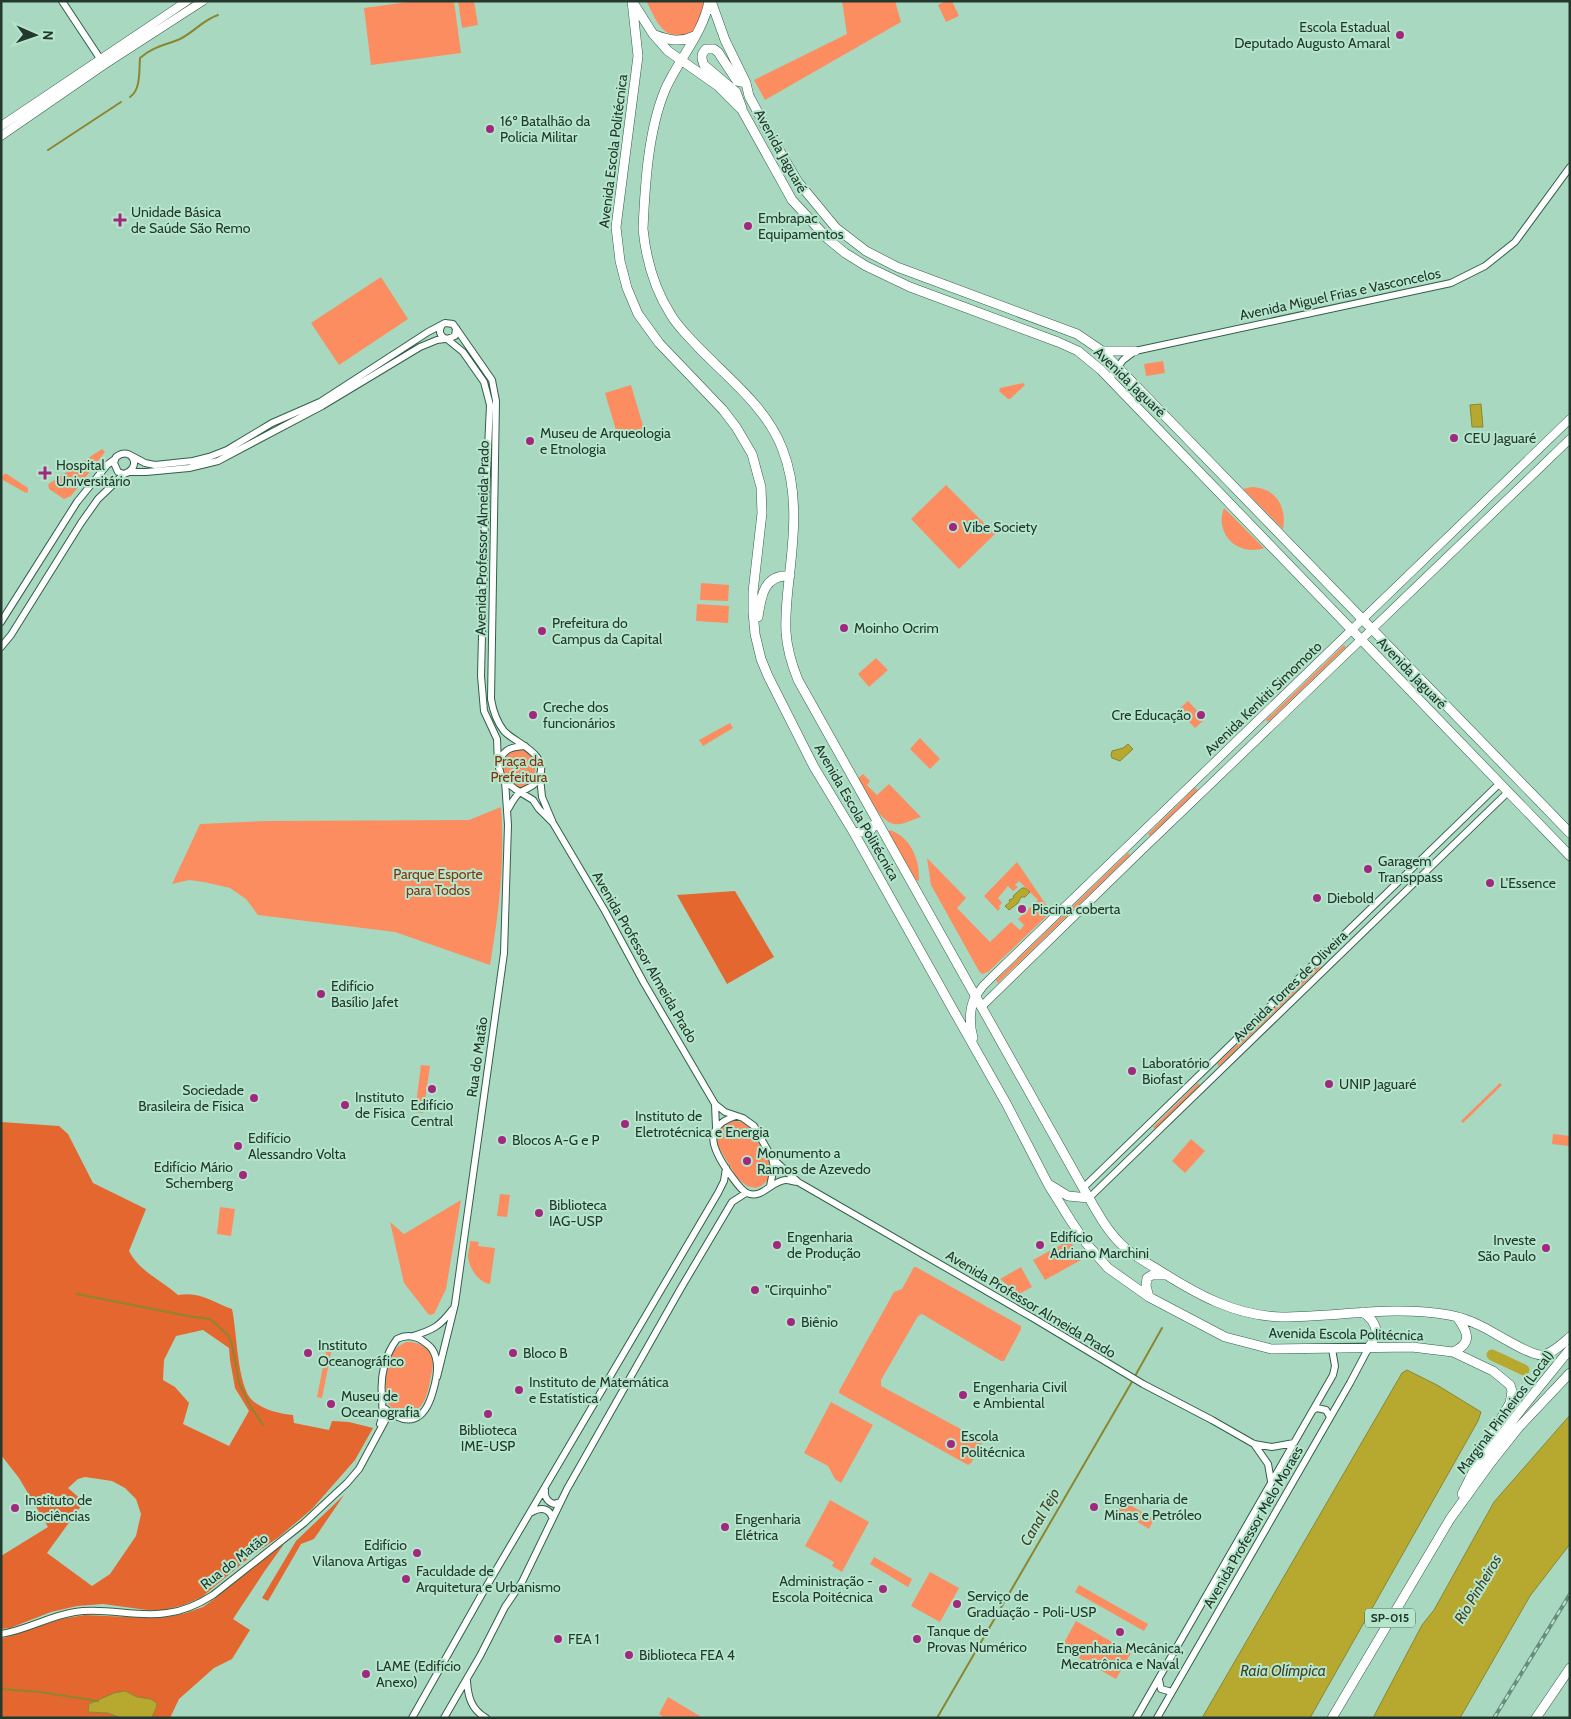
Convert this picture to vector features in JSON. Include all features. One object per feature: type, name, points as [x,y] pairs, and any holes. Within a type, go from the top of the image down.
[{"type":"highway","name":"Avenida Jaguaré","points":[[632,1],[653,34],[668,51],[718,86],[743,111],[792,200],[828,239],[845,253],[866,266],[910,287],[1021,327],[1058,342],[1086,357],[1110,378],[1570,856]]},
{"type":"highway","name":"Avenida Escola Politécnica","points":[[632,1],[638,56],[617,219],[617,244],[627,288],[638,314],[658,343],[723,410],[746,441],[757,467],[761,487],[762,513],[753,592],[755,634],[761,659],[775,692],[814,767],[854,833],[976,1050],[1048,1184],[1070,1221],[1095,1255],[1108,1268],[1149,1297],[1225,1337],[1271,1350],[1412,1347],[1453,1352],[1493,1371],[1510,1385],[1512,1391],[1510,1402],[1485,1446],[1473,1472]]},
{"type":"highway","name":"Avenida Jaguaré","points":[[710,1],[725,40],[746,83],[749,96],[798,182],[836,228],[878,258],[897,267],[1078,334],[1102,352],[1118,366],[1570,834]]},
{"type":"highway","name":"Avenida Escola Politécnica","points":[[710,1],[703,21],[664,92],[653,137],[644,205],[643,229],[644,245],[656,286],[671,316],[689,338],[759,410],[770,424],[782,446],[790,473],[794,499],[786,633],[788,649],[795,672],[812,707],[876,822],[1109,1231],[1132,1254],[1212,1302],[1259,1315],[1298,1316],[1416,1311],[1456,1317],[1478,1324],[1536,1355],[1549,1353],[1570,1337]]},
{"type":"highway","points":[[653,34],[668,40],[678,41],[694,36]]},
{"type":"highway","points":[[743,111],[736,92],[704,64],[701,58],[703,52],[706,49],[714,49],[737,81],[746,83]]},
{"type":"highway","points":[[1102,352],[1135,351]]},
{"type":"highway","points":[[755,634],[761,601],[766,587],[773,578],[790,576]]},
{"type":"highway","points":[[854,833],[870,831],[875,827],[876,822]]},
{"type":"highway","points":[[975,997],[971,1007],[970,1020],[976,1050]]},
{"type":"highway","points":[[1048,1184],[1068,1196],[1090,1198]]},
{"type":"highway","points":[[1149,1297],[1146,1286],[1147,1278],[1156,1274],[1167,1275]]},
{"type":"highway","points":[[1362,1312],[1368,1315],[1377,1330],[1368,1349]]},
{"type":"highway","points":[[1453,1352],[1462,1348],[1467,1338],[1465,1329],[1456,1317]]},
{"type":"highway","name":"Marginal Pinheiros (Local)","points":[[1450,1519],[1473,1472],[1570,1349]]},
{"type":"highway","name":"SP-015","points":[[1332,1718],[1450,1519],[1488,1464],[1532,1412],[1570,1373]]},
{"type":"highway","points":[[1536,1718],[1568,1671]]},
{"type":"highway","points":[[1543,1718],[1544,1707]]},
{"type":"main road","points":[[1,136],[187,1]]},
{"type":"main road","points":[[1,126],[203,1]]},
{"type":"main road","name":"Avenida Kenkiti Simomoto","points":[[975,997],[986,983],[1570,419]]},
{"type":"main road","name":"Avenida Kenkiti Simomoto","points":[[982,1008],[1096,895],[1570,439]]},
{"type":"main road","points":[[1507,480],[1516,491]]},
{"type":"main road","points":[[1254,724],[1264,734]]},
{"type":"main road","points":[[1086,886],[1096,895]]},
{"type":"street","points":[[62,1],[102,62]]},
{"type":"street","name":"Avenida Miguel Frias e Vasconcelos","points":[[1110,378],[1123,360],[1135,351],[1451,283],[1485,266],[1515,242],[1570,167]]},
{"type":"street","points":[[1,622],[77,502],[107,465],[121,454],[130,455],[145,463],[155,465],[179,463],[209,457],[226,450],[272,423],[320,402],[428,332],[448,322],[456,327],[455,336],[420,347],[322,406],[218,461],[189,468],[127,473],[118,472],[115,459]]},
{"type":"street","points":[[442,325],[440,333],[446,339]]},
{"type":"street","name":"Avenida Professor Almeida Prado","points":[[456,327],[468,348],[487,372],[495,391],[496,426],[490,698],[498,722],[505,732],[526,746]]},
{"type":"street","name":"Avenida Professor Almeida Prado","points":[[446,339],[463,352],[484,382],[490,405],[484,514],[482,698],[487,718],[497,738],[498,764]]},
{"type":"street","points":[[1,647],[11,635],[81,522],[98,499],[133,468],[134,462],[130,455]]},
{"type":"street","points":[[484,514],[488,517],[493,517]]},
{"type":"street","points":[[484,527],[490,523],[494,524]]},
{"type":"street","points":[[508,809],[516,796],[533,786],[540,775],[539,762],[536,756],[526,746],[516,746],[502,754],[498,764],[505,781],[515,789],[522,791]]},
{"type":"street","name":"Avenida Professor Almeida Prado","points":[[540,775],[542,796],[554,822],[605,910],[644,983],[715,1104],[725,1112],[736,1116]]},
{"type":"street","name":"Rua do Matão","points":[[437,1377],[454,1307],[504,953],[508,809],[505,781]]},
{"type":"street","name":"Avenida Torres de Oliveira","points":[[1083,1188],[1500,783]]},
{"type":"street","name":"Avenida Professor Almeida Prado","points":[[522,791],[554,822]]},
{"type":"street","name":"Avenida Torres de Oliveira","points":[[1090,1198],[1508,792]]},
{"type":"street","points":[[1397,884],[1405,892]]},
{"type":"street","points":[[1360,919],[1368,928]]},
{"type":"street","points":[[1324,954],[1332,963]]},
{"type":"street","name":"Avenida Professor Almeida Prado","points":[[715,1104],[716,1127]]},
{"type":"street","points":[[746,1193],[726,1168],[713,1144],[716,1127],[726,1119],[736,1116],[743,1118],[754,1126],[772,1158],[773,1176],[770,1186]]},
{"type":"street","points":[[1141,1132],[1149,1141]]},
{"type":"street","name":"Avenida Professor Almeida Prado","points":[[772,1158],[798,1182],[1143,1384],[1254,1444],[1272,1447],[1294,1443]]},
{"type":"street","points":[[412,1718],[482,1594],[532,1512],[718,1193],[724,1181],[726,1168]]},
{"type":"street","points":[[444,1718],[467,1680],[505,1607],[522,1582],[560,1502],[676,1296],[732,1202],[746,1193],[761,1193],[770,1186],[786,1180],[798,1182]]},
{"type":"street","points":[[413,1336],[433,1350],[437,1377],[430,1402],[423,1414],[412,1419],[404,1419],[393,1416],[383,1407],[381,1396],[386,1358],[397,1339],[429,1331],[441,1324],[454,1307]]},
{"type":"street","name":"Avenida Professor Melo Moraes","points":[[1136,1718],[1335,1370],[1332,1349]]},
{"type":"street","name":"Avenida Professor Melo Moraes","points":[[1157,1718],[1368,1349]]},
{"type":"street","name":"Rua do Matão","points":[[378,1433],[383,1407]]},
{"type":"street","points":[[1312,1410],[1317,1408],[1326,1410],[1330,1417]]},
{"type":"street","name":"Rua do Matão","points":[[1,1634],[74,1612],[89,1610],[167,1614],[200,1603],[213,1595],[299,1527],[347,1483],[359,1469],[386,1420],[393,1416]]},
{"type":"street","name":"Avenida Professor Almeida Prado","points":[[1254,1444],[1268,1464],[1271,1482]]},
{"type":"street","points":[[545,1488],[545,1495],[548,1501],[554,1504],[560,1502]]},
{"type":"street","points":[[532,1512],[545,1509],[552,1514],[552,1517]]},
{"type":"street","points":[[1159,1679],[1161,1690],[1172,1692]]},
{"type":"street","points":[[467,1680],[471,1704],[486,1718]]},
{"type":"green space","points":[[416,1],[454,1],[461,53],[371,65],[364,8]]},
{"type":"green space","points":[[458,1],[474,1],[478,25],[462,28]]},
{"type":"green space","points":[[646,1],[705,1],[697,26],[689,34],[683,36],[666,32],[657,21]]},
{"type":"green space","points":[[842,1],[895,1],[901,22],[765,100],[754,80],[847,34]]},
{"type":"green space","points":[[946,1],[952,1],[959,16],[946,22],[938,5]]},
{"type":"green space","points":[[381,277],[408,319],[339,365],[311,323]]},
{"type":"green space","points":[[1163,361],[1165,373],[1146,376],[1144,364]]},
{"type":"green space","points":[[1023,383],[1025,385],[1010,399],[999,391],[1000,388]]},
{"type":"green space","points":[[631,385],[644,429],[618,437],[605,393]]},
{"type":"green space","points":[[102,449],[105,452],[71,496],[64,499],[49,489],[48,485],[50,483]]},
{"type":"green space","points":[[4,474],[7,474],[28,488],[28,492],[26,493],[3,480]]},
{"type":"green space","name":"Vibe Society","points":[[946,485],[995,534],[959,569],[911,519]]},
{"type":"green space","points":[[1252,487],[1268,491],[1278,500],[1283,513],[1283,529],[1243,489]]},
{"type":"green space","points":[[1224,508],[1264,548],[1245,549],[1230,541],[1222,526]]},
{"type":"green space","points":[[701,583],[729,585],[728,601],[700,600]]},
{"type":"green space","points":[[697,604],[729,606],[728,623],[696,621]]},
{"type":"green space","points":[[1344,645],[1346,647],[1268,722],[1266,720]]},
{"type":"green space","points":[[876,658],[888,670],[869,687],[858,674]]},
{"type":"green space","points":[[1188,701],[1205,719],[1195,728],[1178,710]]},
{"type":"green space","points":[[730,723],[733,728],[703,746],[699,740]]},
{"type":"green space","points":[[920,738],[940,759],[930,769],[910,749]]},
{"type":"green space","name":"Praça da Prefeitura","points":[[520,748],[525,750],[532,758],[535,768],[532,783],[521,788],[514,786],[508,780],[502,765],[502,760],[508,751]]},
{"type":"green space","points":[[863,774],[870,781],[867,785],[877,795],[889,784],[921,817],[900,824],[894,824],[883,818],[857,779]]},
{"type":"green space","points":[[1195,788],[1198,790],[1150,836],[1148,834]]},
{"type":"green space","name":"Parque Esporte para Todos","points":[[501,807],[502,847],[500,886],[490,965],[395,932],[258,915],[246,899],[230,888],[189,880],[172,884],[200,824],[268,821],[469,820]]},
{"type":"green space","points":[[890,830],[904,838],[913,850],[918,865],[919,881],[916,880],[888,833]]},
{"type":"green space","points":[[1128,853],[1130,855],[998,983],[996,980]]},
{"type":"green space","points":[[927,858],[966,898],[957,908],[990,942],[1011,922],[1020,930],[1024,925],[1018,919],[1038,900],[1019,881],[1015,885],[1018,887],[1013,891],[1008,886],[998,898],[1002,903],[998,911],[984,896],[1017,862],[1051,912],[988,972],[982,974],[931,885]]},
{"type":"green space","points":[[1319,965],[1321,967],[1219,1066],[1217,1064]]},
{"type":"green space","points":[[421,1065],[430,1066],[423,1113],[415,1112]]},
{"type":"green space","points":[[1198,1083],[1200,1085],[1155,1129],[1153,1127]]},
{"type":"green space","points":[[1500,1083],[1502,1085],[1463,1123],[1461,1121]]},
{"type":"green space","points":[[733,1121],[743,1122],[749,1127],[769,1159],[770,1173],[768,1180],[756,1188],[747,1186],[737,1178],[717,1144],[717,1132],[722,1125]]},
{"type":"green space","points":[[1553,1134],[1570,1136],[1569,1146],[1552,1144]]},
{"type":"green space","points":[[1191,1139],[1205,1151],[1185,1173],[1172,1161]]},
{"type":"green space","points":[[500,1194],[510,1195],[507,1217],[497,1216]]},
{"type":"green space","points":[[461,1200],[446,1289],[434,1314],[429,1315],[404,1283],[390,1222],[404,1234]]},
{"type":"green space","points":[[220,1207],[235,1209],[231,1236],[217,1234]]},
{"type":"green space","points":[[1070,1240],[1081,1260],[1045,1280],[1033,1260]]},
{"type":"green space","points":[[470,1241],[479,1242],[478,1246],[495,1248],[490,1284],[478,1278],[470,1266],[468,1257]]},
{"type":"green space","points":[[914,1267],[1021,1326],[1004,1361],[1001,1361],[922,1314],[918,1316],[881,1380],[881,1386],[983,1441],[968,1465],[839,1393],[894,1292],[902,1289]]},
{"type":"green space","points":[[1021,1267],[1032,1287],[1019,1294],[1000,1279]]},
{"type":"green space","points":[[406,1342],[424,1346],[430,1353],[433,1362],[429,1387],[423,1403],[416,1410],[404,1413],[390,1406],[385,1389],[391,1355],[397,1347]]},
{"type":"green space","points":[[327,1347],[332,1348],[322,1398],[317,1397]]},
{"type":"green space","points":[[831,1402],[873,1425],[841,1483],[835,1479],[828,1466],[804,1453]]},
{"type":"green space","points":[[830,1500],[869,1522],[842,1572],[832,1566],[834,1562],[805,1546]]},
{"type":"green space","points":[[1123,1501],[1154,1519],[1149,1529],[1118,1510]]},
{"type":"green space","points":[[874,1557],[912,1579],[908,1587],[870,1564]]},
{"type":"green space","points":[[930,1572],[959,1588],[940,1622],[911,1606]]},
{"type":"green space","points":[[1079,1585],[1148,1624],[1144,1631],[1075,1592]]},
{"type":"green space","points":[[1076,1621],[1131,1653],[1116,1679],[1061,1648]]},
{"type":"green space","points":[[668,1697],[703,1718],[665,1718],[659,1714]]},
{"type":"shaded area","points":[[735,891],[774,957],[727,984],[677,895]]},
{"type":"shaded area","points":[[1,1122],[59,1126],[68,1134],[93,1183],[146,1209],[129,1251],[139,1265],[178,1295],[200,1296],[232,1309],[241,1372],[248,1394],[253,1401],[272,1411],[293,1415],[294,1423],[329,1430],[332,1421],[349,1422],[373,1428],[355,1460],[312,1509],[202,1597],[184,1605],[164,1610],[147,1610],[103,1604],[77,1606],[51,1612],[10,1628],[1,1629],[1,1556],[48,1527],[19,1478],[1,1455]],"holes":[[[203,1330],[229,1348],[235,1388],[249,1411],[229,1446],[183,1424],[189,1403],[175,1387],[163,1380],[164,1360],[176,1336]],[[85,1477],[112,1481],[125,1488],[136,1499],[141,1514],[136,1536],[110,1574],[92,1586],[47,1553],[84,1502],[68,1488],[78,1479]]]},
{"type":"shaded area","points":[[344,1495],[314,1539],[301,1544],[268,1601],[262,1598],[296,1541]]},
{"type":"shaded area","points":[[284,1544],[233,1619],[250,1630],[232,1659],[214,1668],[179,1699],[170,1718],[151,1718],[157,1706],[150,1699],[137,1697],[129,1693],[119,1692],[89,1704],[88,1712],[108,1713],[121,1718],[1,1718],[1,1639],[61,1619],[85,1615],[149,1618],[186,1613],[203,1607],[239,1577]]},
{"type":"water","points":[[1481,404],[1483,427],[1472,427],[1470,405]]},
{"type":"water","points":[[1128,744],[1133,749],[1120,761],[1112,758],[1112,751],[1123,748]]},
{"type":"water","points":[[1022,888],[1030,892],[1025,897],[1021,897],[1018,903],[1009,910],[1005,906]]},
{"type":"water","name":"Raia Olímpica","points":[[1407,1370],[1437,1385],[1481,1412],[1478,1421],[1310,1718],[1202,1718],[1402,1373]]},
{"type":"water","name":"Rio Pinheiros","points":[[1570,1415],[1570,1544],[1530,1596],[1460,1718],[1373,1718],[1422,1625],[1434,1610],[1494,1502]]},
{"type":"water","points":[[125,1691],[137,1697],[156,1702],[156,1708],[151,1718],[121,1718],[108,1713],[88,1712],[89,1704],[114,1693]]},
{"type":"waterway","points":[[130,97],[134,94],[138,85],[140,58],[154,49],[180,39],[218,15]]},
{"type":"waterway","points":[[48,150],[121,102]]},
{"type":"waterway","points":[[77,1294],[210,1319],[228,1335],[232,1344],[239,1383],[249,1404],[263,1425]]},
{"type":"waterway","name":"Canal Tejo","points":[[1135,1376],[1162,1328]]},
{"type":"waterway","points":[[1492,1355],[1524,1370]]},
{"type":"waterway","name":"Canal Tejo","points":[[937,1718],[1133,1380]]},
{"type":"waterway","points":[[1,1689],[40,1692],[98,1701]]},
{"type":"railway","points":[[1494,1718],[1570,1594]]},
{"type":"place","name":"Escola Estadual Deputado Augusto Amaral","points":[[1400,35]]},
{"type":"place","name":"16º Batalhão da Polícia Militar","points":[[490,129]]},
{"type":"place","name":"Unidade Básica de Saúde São Remo","points":[[120,220]]},
{"type":"place","name":"Embrapac Equipamentos","points":[[748,226]]},
{"type":"place","name":"CEU Jaguaré","points":[[1454,438]]},
{"type":"place","name":"Museu de Arqueologia e Etnologia","points":[[530,441]]},
{"type":"place","name":"Hospital Universitário","points":[[45,473]]},
{"type":"place","name":"Vibe Society","points":[[953,527]]},
{"type":"place","name":"Moinho Ocrim","points":[[844,628]]},
{"type":"place","name":"Prefeitura do Campus da Capital","points":[[542,631]]},
{"type":"place","name":"Creche dos funcionários","points":[[533,715]]},
{"type":"place","name":"Cre Educação","points":[[1201,715]]},
{"type":"place","name":"Garagem Transppass","points":[[1368,869]]},
{"type":"place","name":"L'Essence","points":[[1490,883]]},
{"type":"place","name":"Diebold","points":[[1317,898]]},
{"type":"place","name":"Piscina coberta","points":[[1022,909]]},
{"type":"place","name":"Edifício Basílio Jafet","points":[[321,994]]},
{"type":"place","name":"Laboratório Biofast","points":[[1132,1071]]},
{"type":"place","name":"UNIP Jaguaré","points":[[1329,1084]]},
{"type":"place","name":"Edifício Central","points":[[432,1089]]},
{"type":"place","name":"Sociedade Brasileira de Física","points":[[254,1098]]},
{"type":"place","name":"Instituto de Física","points":[[345,1105]]},
{"type":"place","name":"Instituto de Eletrotécnica e Energia","points":[[625,1124]]},
{"type":"place","name":"Blocos A-G e P","points":[[502,1140]]},
{"type":"place","name":"Edifício Alessandro Volta","points":[[238,1146]]},
{"type":"place","name":"Monumento a Ramos de Azevedo","points":[[747,1161]]},
{"type":"place","name":"Edifício Mário Schemberg","points":[[243,1175]]},
{"type":"place","name":"Biblioteca IAG-USP","points":[[539,1213]]},
{"type":"place","name":"Engenharia de Produção","points":[[777,1245]]},
{"type":"place","name":"Edifício Adriano Marchini","points":[[1040,1245]]},
{"type":"place","name":"Investe São Paulo","points":[[1546,1248]]},
{"type":"place","name":"\"Cirquinho\"","points":[[755,1290]]},
{"type":"place","name":"Biênio","points":[[791,1322]]},
{"type":"place","name":"Instituto Oceanográfico","points":[[308,1353]]},
{"type":"place","name":"Bloco B","points":[[513,1353]]},
{"type":"place","name":"Instituto de Matemática e Estatística","points":[[519,1390]]},
{"type":"place","name":"Engenharia Civil e Ambiental","points":[[963,1395]]},
{"type":"place","name":"Museu de Oceanografia","points":[[331,1404]]},
{"type":"place","name":"Biblioteca IME-USP","points":[[488,1414]]},
{"type":"place","name":"Escola Politécnica","points":[[951,1444]]},
{"type":"place","name":"Engenharia de Minas e Petróleo","points":[[1094,1507]]},
{"type":"place","name":"Instituto de Biociências","points":[[15,1508]]},
{"type":"place","name":"Engenharia Elétrica","points":[[725,1527]]},
{"type":"place","name":"Edifício Vilanova Artigas","points":[[417,1553]]},
{"type":"place","name":"Faculdade de Arquitetura e Urbanismo","points":[[406,1579]]},
{"type":"place","name":"Administração - Escola Poitécnica","points":[[883,1589]]},
{"type":"place","name":"Serviço de Graduação - Poli-USP","points":[[957,1604]]},
{"type":"place","name":"Engenharia Mecânica, Mecatrônica e Naval","points":[[1120,1632]]},
{"type":"place","name":"FEA 1","points":[[558,1639]]},
{"type":"place","name":"Tanque de Provas Numérico","points":[[917,1639]]},
{"type":"place","name":"Biblioteca FEA 4","points":[[629,1655]]},
{"type":"place","name":"LAME (Edifício Anexo)","points":[[366,1674]]}]
